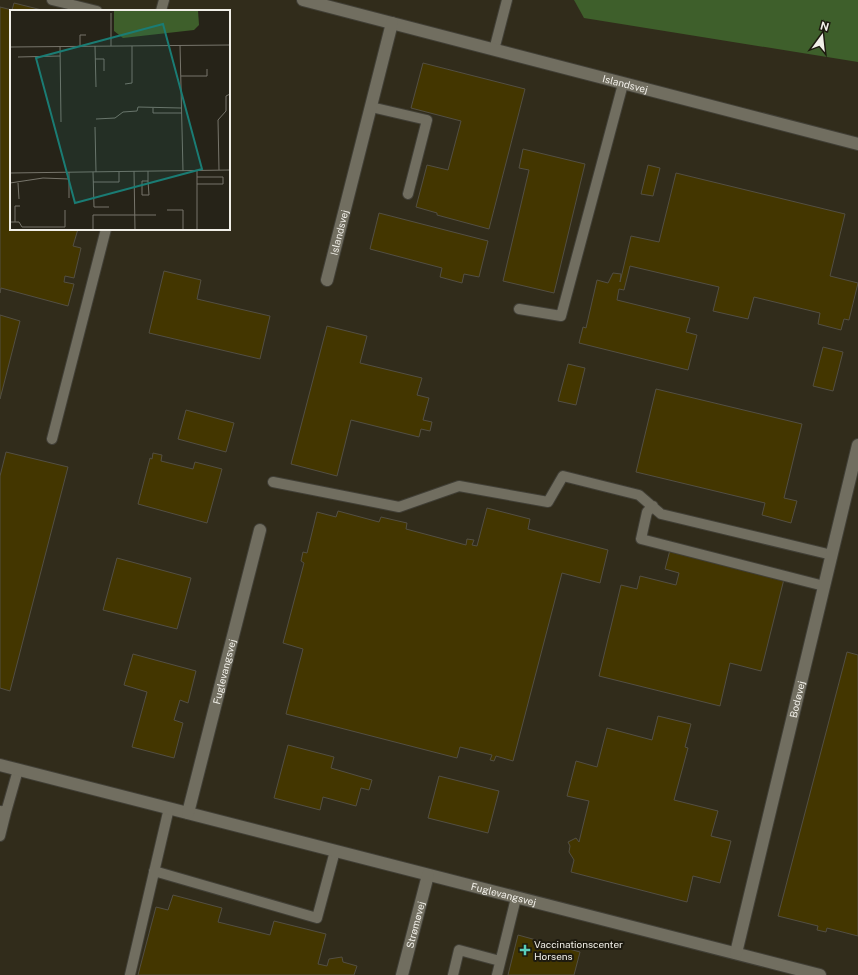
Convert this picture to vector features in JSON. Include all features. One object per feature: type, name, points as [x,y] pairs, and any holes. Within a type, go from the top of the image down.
[{"type":"street","name":"Islandsvej","points":[[303,0],[858,144]]},
{"type":"street","name":"Islandsvej","points":[[327,280],[392,23]]},
{"type":"street","name":"Bodøvej","points":[[736,953],[858,445]]},
{"type":"street","name":"Fuglevangsvej","points":[[188,813],[260,530]]},
{"type":"street","name":"Fuglevangsvej","points":[[0,766],[820,975]]},
{"type":"street","name":"Strømøvej","points":[[402,975],[428,875]]},
{"type":"lane","points":[[52,0],[93,10]]},
{"type":"lane","points":[[161,10],[164,0]]},
{"type":"lane","points":[[494,50],[506,0]]},
{"type":"lane","points":[[519,309],[561,316],[623,84]]},
{"type":"lane","points":[[371,107],[427,120],[408,194]]},
{"type":"lane","points":[[52,439],[106,230]]},
{"type":"lane","points":[[273,482],[399,507],[459,486],[548,502],[563,476],[639,495],[661,514],[832,555]]},
{"type":"lane","points":[[653,506],[647,512],[641,540],[824,586]]},
{"type":"lane","points":[[0,836],[3,812],[18,770]]},
{"type":"lane","points":[[130,975],[169,808]]},
{"type":"lane","points":[[154,871],[317,918],[335,851]]},
{"type":"lane","points":[[497,975],[516,898]]},
{"type":"lane","points":[[453,975],[459,950],[500,961]]},
{"type":"shaded area","points":[[0,0],[858,0],[858,975],[0,975]]},
{"type":"green space","points":[[574,0],[858,0],[858,62],[584,18]]},
{"type":"building","points":[[14,3],[42,10],[12,10]]},
{"type":"building","points":[[0,7],[12,10],[10,10],[10,230],[78,230],[73,246],[81,248],[74,278],[65,276],[64,282],[74,284],[68,306],[1,288],[0,293]]},
{"type":"building","points":[[423,63],[525,89],[489,229],[437,215],[437,213],[416,207],[427,165],[448,170],[461,121],[411,108]]},
{"type":"building","points":[[523,149],[585,164],[554,293],[503,281],[529,170],[519,168]]},
{"type":"building","points":[[648,165],[660,168],[653,196],[641,194]]},
{"type":"building","points":[[676,173],[845,214],[830,276],[858,283],[849,320],[844,319],[841,330],[818,324],[820,313],[754,297],[748,319],[713,311],[719,287],[630,266],[624,290],[619,289],[617,300],[690,318],[686,332],[697,335],[688,370],[579,343],[583,327],[586,328],[597,280],[608,283],[613,273],[621,274],[620,282],[631,236],[659,242]]},
{"type":"building","points":[[379,213],[488,241],[479,277],[464,274],[462,283],[440,277],[442,268],[370,249]]},
{"type":"building","points":[[164,271],[201,280],[197,299],[270,316],[260,359],[149,333]]},
{"type":"building","points":[[0,315],[20,321],[0,399]]},
{"type":"building","points":[[327,326],[367,336],[360,363],[422,378],[417,395],[429,398],[423,420],[432,422],[430,431],[421,429],[419,437],[351,420],[337,476],[291,464]]},
{"type":"building","points":[[823,347],[843,352],[833,391],[813,386]]},
{"type":"building","points":[[568,364],[585,368],[576,405],[558,401]]},
{"type":"building","points":[[656,389],[802,424],[784,498],[797,501],[791,523],[762,515],[765,503],[636,472]]},
{"type":"building","points":[[186,410],[234,423],[226,452],[178,439]]},
{"type":"building","points":[[6,452],[68,467],[10,691],[0,688],[0,476]]},
{"type":"building","points":[[153,453],[162,455],[161,461],[193,469],[195,462],[222,469],[207,523],[138,504],[150,458],[152,459]]},
{"type":"building","points":[[487,508],[530,519],[528,529],[608,550],[600,583],[562,573],[513,761],[496,756],[494,761],[490,760],[492,755],[460,747],[457,758],[286,714],[303,649],[283,643],[304,563],[301,561],[303,552],[307,553],[317,512],[336,517],[338,511],[379,522],[381,517],[407,523],[406,529],[466,545],[467,539],[474,540],[472,545],[477,546]]},
{"type":"building","points":[[670,550],[784,579],[761,671],[730,663],[720,706],[599,676],[621,585],[637,589],[640,576],[676,585],[679,573],[665,569]]},
{"type":"building","points":[[117,558],[191,578],[177,629],[103,610]]},
{"type":"building","points":[[847,652],[858,655],[858,936],[827,928],[826,932],[817,930],[818,926],[778,916]]},
{"type":"building","points":[[133,654],[196,671],[188,703],[180,700],[174,720],[183,723],[174,758],[132,747],[147,692],[124,685]]},
{"type":"building","points":[[658,716],[691,724],[685,747],[688,748],[674,800],[718,811],[711,836],[731,841],[720,883],[693,876],[687,902],[571,872],[574,860],[569,852],[570,846],[568,842],[576,838],[579,842],[589,801],[567,796],[576,761],[597,767],[607,728],[652,740]]},
{"type":"building","points":[[288,745],[334,757],[331,768],[372,780],[369,790],[361,788],[356,806],[323,797],[320,810],[274,798]]},
{"type":"building","points":[[439,776],[499,791],[488,833],[428,818]]},
{"type":"building","points":[[173,895],[222,908],[218,922],[270,935],[274,921],[326,934],[318,964],[327,966],[329,959],[342,957],[343,962],[357,966],[354,975],[138,975],[156,907],[168,910]]},
{"type":"building","points":[[518,935],[580,952],[574,975],[508,975]]},
{"type":"place","name":"Vaccinationscenter Horsens","points":[[525,950]]}]
